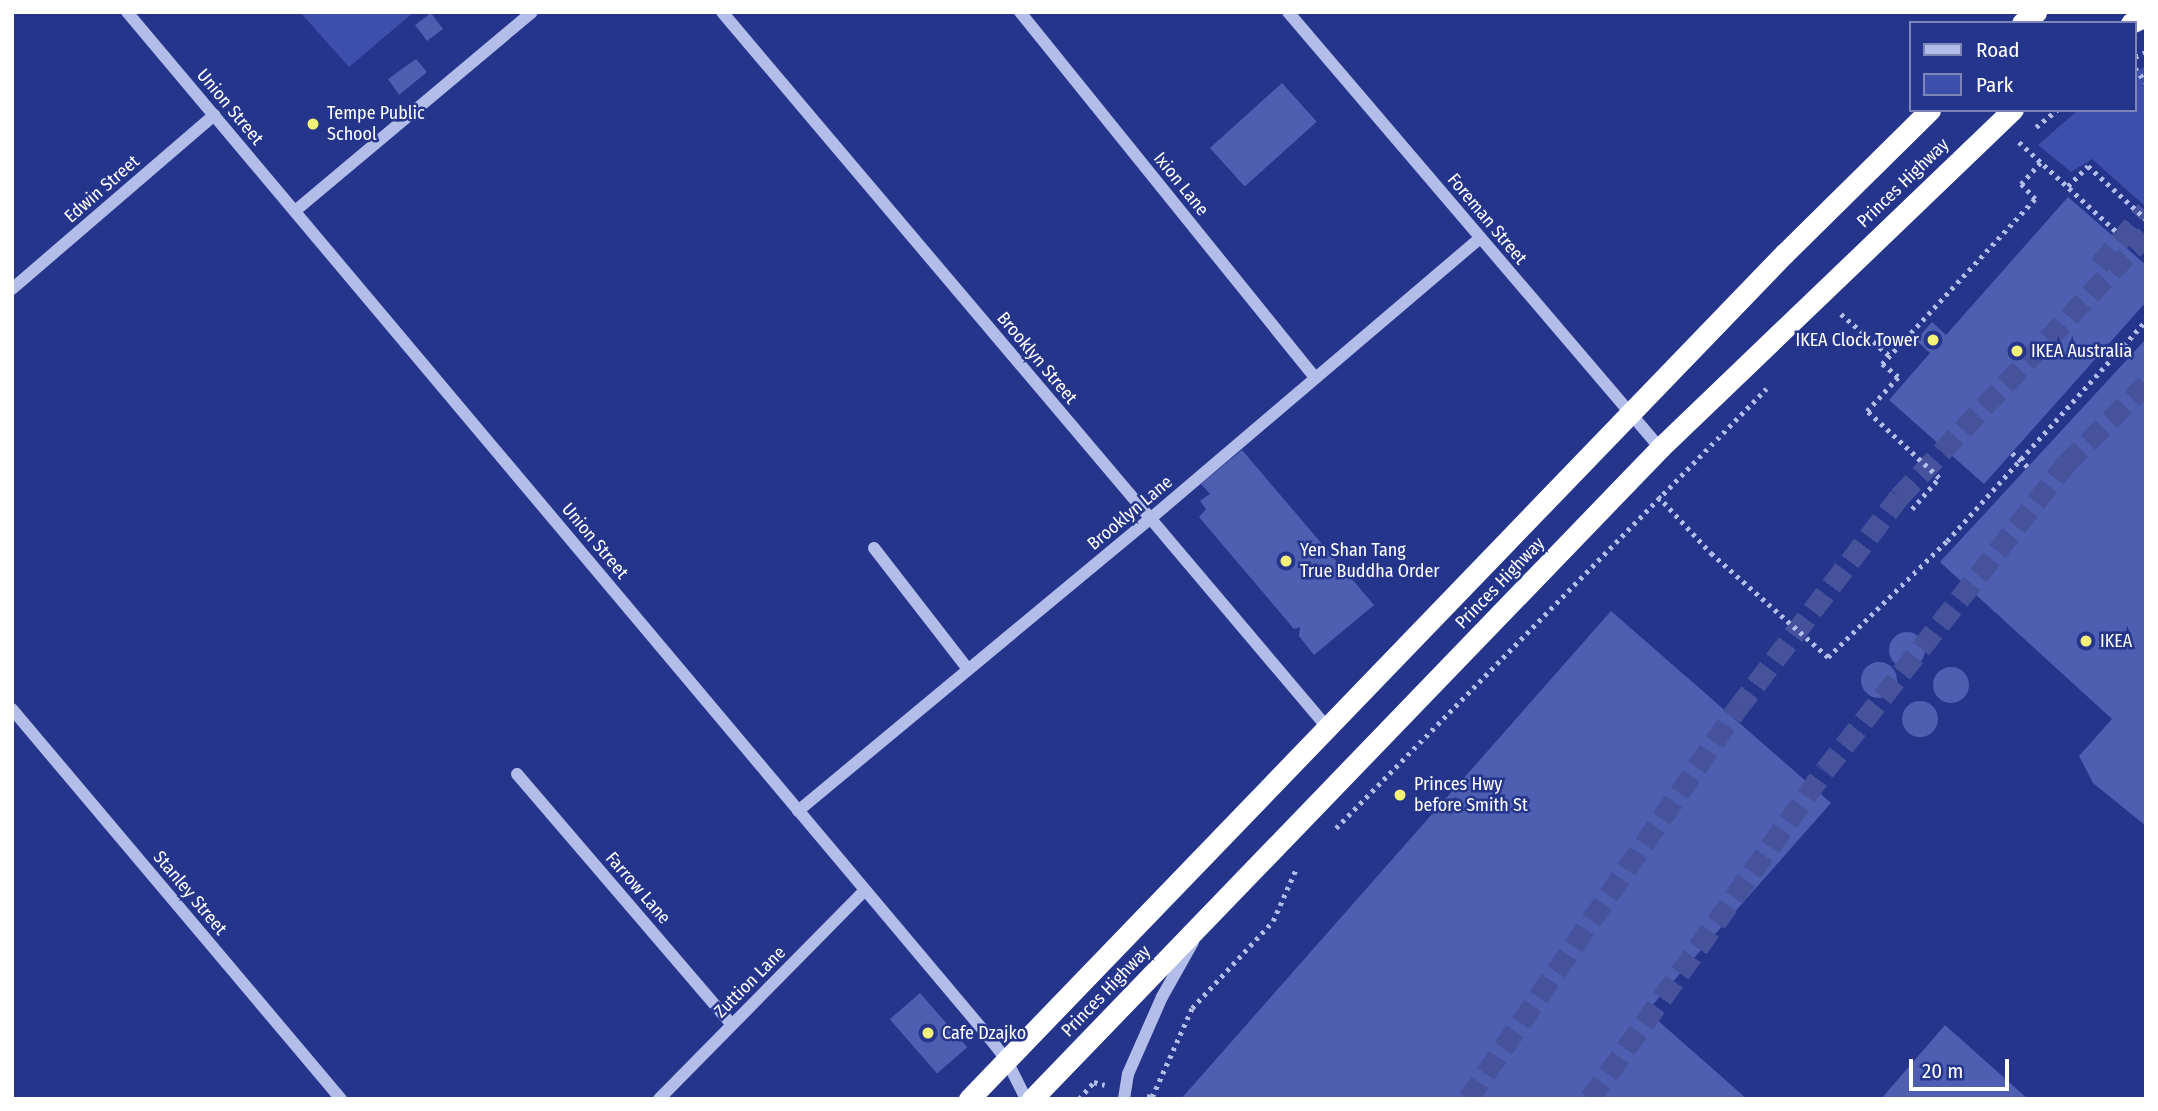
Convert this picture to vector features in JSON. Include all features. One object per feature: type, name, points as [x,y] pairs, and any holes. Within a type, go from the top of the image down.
[{"type":"highway","name":"Princes Highway","points":[[968,1099],[1629,414],[1928,112]]},
{"type":"highway","name":"Princes Highway","points":[[1032,1099],[1660,449],[2011,112]]},
{"type":"street","name":"Union Street","points":[[127,12],[1006,1059],[1026,1099]]},
{"type":"street","points":[[295,211],[532,12]]},
{"type":"street","name":"Brooklyn Street","points":[[722,12],[1326,726]]},
{"type":"street","name":"Ixion Lane","points":[[1020,12],[1315,378]]},
{"type":"street","name":"Foreman Street","points":[[1288,12],[1660,449]]},
{"type":"street","name":"Edwin Street","points":[[12,289],[214,115]]},
{"type":"street","name":"Brooklyn Lane","points":[[798,811],[1150,519],[1480,237]]},
{"type":"street","points":[[874,548],[968,669]]},
{"type":"street","name":"Stanley Street","points":[[12,709],[341,1099]]},
{"type":"street","name":"Farrow Lane","points":[[517,774],[732,1025]]},
{"type":"street","name":"Zuttion Lane","points":[[659,1099],[865,890]]},
{"type":"street","points":[[1124,1095],[1162,997],[1203,923]]},
{"type":"path","points":[[2009,152],[2055,112]]},
{"type":"path","points":[[2019,142],[2118,233]]},
{"type":"path","points":[[1912,509],[1940,478],[1867,411],[1898,377],[1882,364],[2035,198],[2021,184],[2041,162]]},
{"type":"path","points":[[2068,186],[2088,166],[2146,219]]},
{"type":"path","points":[[1831,324],[1850,305]]},
{"type":"path","points":[[1840,314],[1889,356]]},
{"type":"path","points":[[1658,496],[1711,553],[1828,657],[1947,541],[2146,321]]},
{"type":"path","points":[[1331,833],[1773,381]]},
{"type":"path","points":[[2012,453],[2028,467]]},
{"type":"path","points":[[1079,1099],[1094,1082],[1124,1095],[1151,1098],[1192,1008],[1273,921],[1292,873],[1302,863]]},
{"type":"green space","points":[[300,12],[414,12],[349,67]]},
{"type":"green space","points":[[2146,66],[2146,207],[2092,159],[2071,172],[2038,145],[2076,112],[2137,112],[2137,71]]},
{"type":"building","points":[[431,13],[443,29],[427,41],[415,25]]},
{"type":"building","points":[[416,59],[427,72],[399,95],[388,79]]},
{"type":"building","points":[[1282,83],[1317,122],[1245,187],[1210,148]]},
{"type":"building","name":"IKEA Australia","points":[[2068,197],[2146,265],[2146,302],[1984,484],[1889,400],[1930,353],[1916,340],[1932,322],[1946,335]]},
{"type":"building","name":"IKEA","points":[[2146,339],[2146,826],[2093,783],[2079,756],[2112,719],[1940,562]]},
{"type":"building","name":"Yen Shan Tang True Buddha Order","points":[[1242,450],[1374,605],[1314,655],[1299,636],[1300,627],[1294,629],[1199,517],[1206,509],[1200,501],[1210,494],[1201,484]]},
{"type":"building","points":[[1611,611],[1831,803],[1647,1011],[1747,1099],[1181,1099]]},
{"type":"building","points":[[1907,632],[1920,637],[1925,650],[1920,663],[1907,668],[1894,663],[1889,650],[1894,637]]},
{"type":"building","points":[[1879,662],[1892,667],[1897,680],[1892,693],[1879,698],[1866,693],[1861,680],[1866,667]]},
{"type":"building","points":[[1951,667],[1964,672],[1969,685],[1964,698],[1951,703],[1938,698],[1933,685],[1938,672]]},
{"type":"building","points":[[1920,701],[1933,706],[1938,719],[1933,732],[1920,737],[1907,732],[1902,719],[1907,706]]},
{"type":"building","name":"Cafe Dzajko","points":[[920,993],[967,1047],[937,1074],[890,1019]]},
{"type":"building","points":[[1945,1025],[2028,1099],[1881,1099]]},
{"type":"tunnel","points":[[2099,265],[2146,210]]},
{"type":"tunnel","points":[[1468,1099],[1737,709],[1899,497],[2146,235]]},
{"type":"tunnel","points":[[1590,1099],[1825,770],[2066,464],[2146,384]]},
{"type":"place","name":"Tempe Public School","points":[[313,124]]},
{"type":"place","name":"IKEA Clock Tower","points":[[1933,340]]},
{"type":"place","name":"IKEA Australia","points":[[2017,351]]},
{"type":"place","name":"Yen Shan Tang True Buddha Order","points":[[1286,561]]},
{"type":"place","name":"IKEA","points":[[2086,641]]},
{"type":"place","name":"Princes Hwy before Smith St","points":[[1400,795]]},
{"type":"place","name":"Cafe Dzajko","points":[[928,1033]]}]
